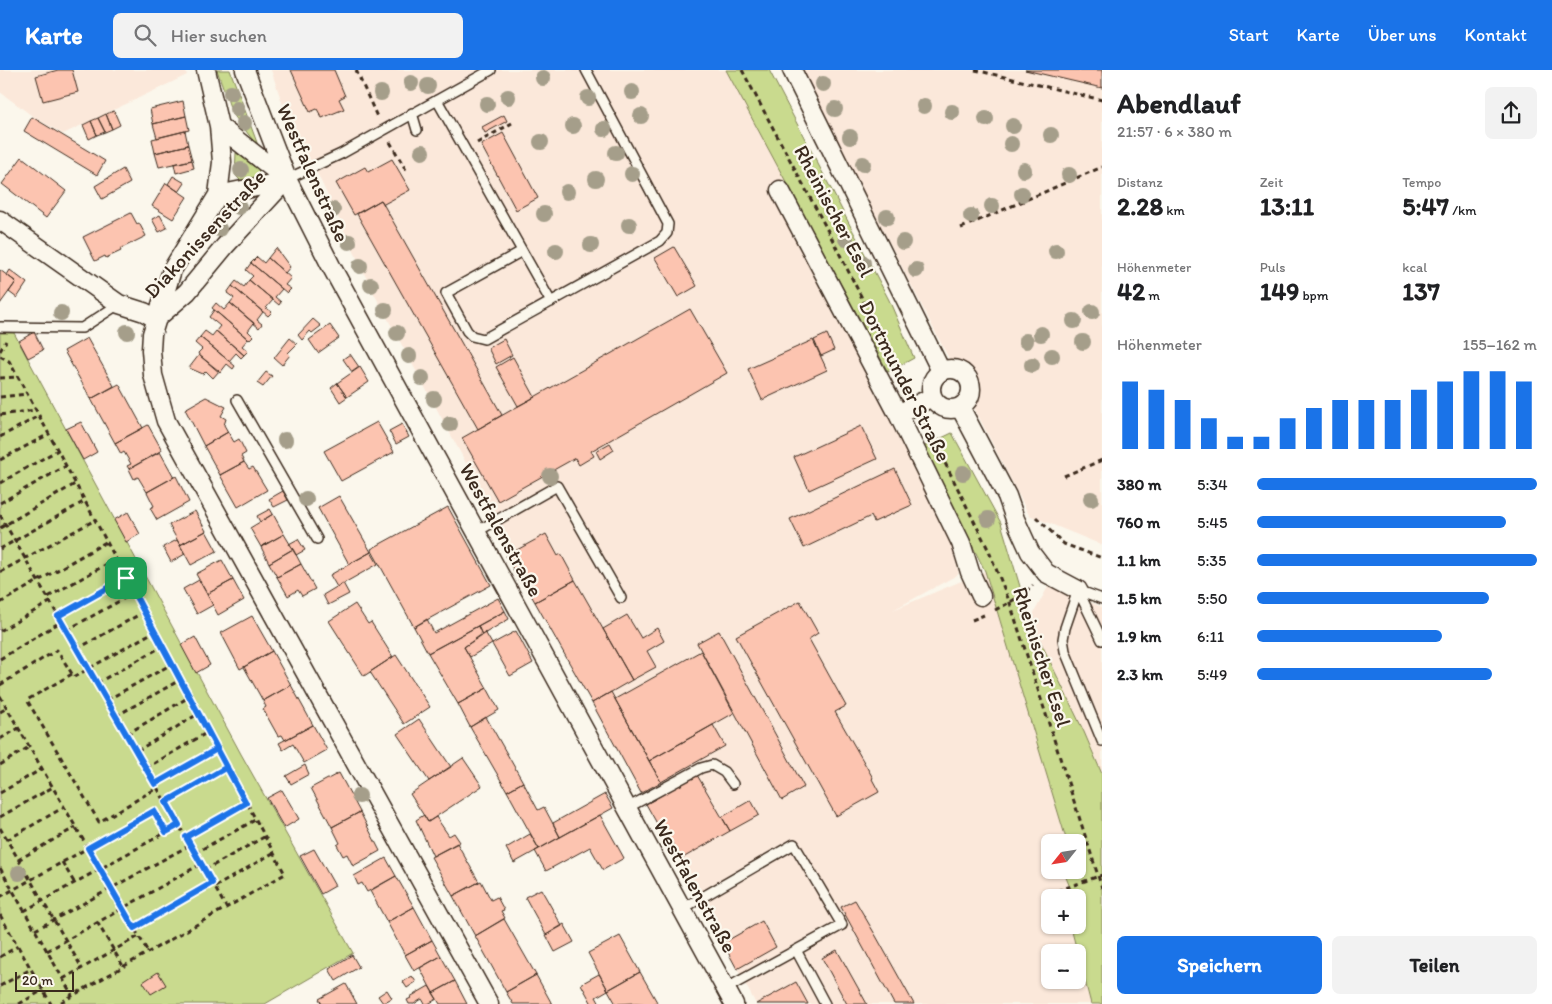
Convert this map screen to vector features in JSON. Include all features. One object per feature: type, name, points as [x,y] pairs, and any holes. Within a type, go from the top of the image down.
[{"type":"street","points":[[206,70],[219,126],[222,162],[218,195]]},
{"type":"street","name":"Westfalenstraße","points":[[245,70],[287,179],[331,266],[730,996]]},
{"type":"street","name":"Dortmunder Straße","points":[[792,70],[941,371]]},
{"type":"street","name":"Diakonissenstraße","points":[[219,126],[287,179]]},
{"type":"street","name":"Diakonissenstraße","points":[[287,179],[218,195],[172,270],[152,334],[151,350],[154,375],[166,421],[490,1004]]},
{"type":"street","name":"Diakonissenstraße","points":[[157,319],[187,292],[225,246],[287,179]]},
{"type":"street","name":"Dortmunder Straße","points":[[780,190],[898,414],[961,543],[970,572],[981,596]]},
{"type":"street","points":[[0,220],[119,304],[144,312],[157,319]]},
{"type":"street","points":[[948,368],[961,370],[970,380],[971,393],[965,404],[952,410],[936,404],[930,391],[933,379],[941,371],[948,368]]},
{"type":"street","points":[[898,414],[932,397]]},
{"type":"street","points":[[960,407],[1007,496],[1030,552],[1046,572],[1078,590]]},
{"type":"lane","points":[[287,179],[341,154],[491,70]]},
{"type":"lane","points":[[522,250],[446,293],[467,331],[472,336],[484,339],[660,241],[667,233],[668,224],[586,70]]},
{"type":"lane","points":[[437,100],[551,302]]},
{"type":"lane","points":[[412,113],[417,130]]},
{"type":"lane","points":[[0,327],[82,328],[119,304]]},
{"type":"lane","points":[[237,400],[317,539]]},
{"type":"lane","points":[[476,532],[557,486],[621,598]]},
{"type":"lane","points":[[1078,590],[1102,599]]},
{"type":"lane","points":[[1078,590],[1102,640]]},
{"type":"lane","points":[[1078,590],[1063,639],[1065,651],[1102,741]]},
{"type":"lane","points":[[627,808],[701,768],[712,765],[724,772],[733,784]]},
{"type":"lane","points":[[682,909],[794,844],[842,925],[796,950],[730,996]]},
{"type":"lane","points":[[796,950],[825,1004]]},
{"type":"path","points":[[356,70],[383,129],[406,170]]},
{"type":"path","name":"Rheinischer Esel","points":[[742,70],[899,367]]},
{"type":"path","points":[[975,70],[1102,100]]},
{"type":"path","points":[[466,149],[512,123]]},
{"type":"path","points":[[961,228],[1102,167]]},
{"type":"path","points":[[0,356],[9,361],[18,376],[285,874],[57,1004]]},
{"type":"path","points":[[0,378],[18,376]]},
{"type":"path","points":[[0,397],[27,394]]},
{"type":"path","points":[[0,415],[36,410]]},
{"type":"path","points":[[0,437],[39,416]]},
{"type":"path","points":[[0,460],[49,434]]},
{"type":"path","name":"Rheinischer Esel","points":[[935,442],[988,549],[1010,603],[1100,876],[1102,888]]},
{"type":"path","points":[[0,483],[58,450]]},
{"type":"path","points":[[1064,476],[1102,460]]},
{"type":"path","points":[[0,503],[66,466]]},
{"type":"path","points":[[0,528],[76,484]]},
{"type":"path","points":[[0,549],[85,501]]},
{"type":"path","points":[[1032,514],[1064,544],[1102,558]]},
{"type":"path","points":[[0,515],[226,907]]},
{"type":"path","points":[[0,572],[95,520]]},
{"type":"path","points":[[0,603],[106,542]]},
{"type":"path","points":[[48,597],[116,559]]},
{"type":"path","points":[[972,620],[1010,603],[1027,592],[1046,572]]},
{"type":"path","points":[[58,616],[126,578]]},
{"type":"path","points":[[67,630],[134,592]]},
{"type":"path","points":[[0,631],[50,602]]},
{"type":"path","points":[[77,649],[144,612]]},
{"type":"path","points":[[0,659],[62,621]]},
{"type":"path","points":[[0,685],[57,650],[74,677],[154,631]]},
{"type":"path","points":[[97,683],[162,646]]},
{"type":"path","points":[[107,700],[172,664]]},
{"type":"path","points":[[72,674],[26,700],[99,822],[157,788]]},
{"type":"path","points":[[116,716],[180,680]]},
{"type":"path","points":[[0,696],[148,952]]},
{"type":"path","points":[[127,734],[190,697]]},
{"type":"path","points":[[0,712],[7,708]]},
{"type":"path","points":[[136,751],[198,714]]},
{"type":"path","points":[[0,740],[19,728]]},
{"type":"path","points":[[146,768],[208,732]]},
{"type":"path","points":[[0,765],[30,747]]},
{"type":"path","points":[[155,784],[217,749]]},
{"type":"path","points":[[166,802],[227,767]]},
{"type":"path","points":[[0,793],[42,769]]},
{"type":"path","points":[[0,818],[52,787]]},
{"type":"path","points":[[186,837],[246,803]]},
{"type":"path","points":[[7,840],[64,807]]},
{"type":"path","points":[[0,897],[154,811],[166,832]]},
{"type":"path","points":[[195,853],[255,820]]},
{"type":"path","points":[[24,911],[179,825]]},
{"type":"path","points":[[0,828],[82,968]]},
{"type":"path","points":[[18,860],[76,828]]},
{"type":"path","points":[[205,870],[264,837]]},
{"type":"path","points":[[35,930],[190,845]]},
{"type":"path","points":[[134,928],[273,853]]},
{"type":"path","points":[[62,862],[74,882]]},
{"type":"path","points":[[47,951],[201,864]]},
{"type":"path","points":[[0,868],[72,995]]},
{"type":"path","points":[[1063,889],[1100,876]]},
{"type":"path","points":[[0,916],[52,1004]]},
{"type":"path","points":[[97,922],[123,966]]},
{"type":"path","points":[[0,926],[4,923]]},
{"type":"path","points":[[63,979],[139,936]]},
{"type":"path","points":[[0,957],[18,946]]},
{"type":"path","points":[[0,986],[31,969]]},
{"type":"path","points":[[19,1004],[43,990]]},
{"type":"shaded area","points":[[0,70],[185,70],[187,75],[63,134],[35,118],[0,92]]},
{"type":"shaded area","points":[[271,70],[726,70],[856,310],[841,317],[951,543],[959,574],[893,610],[985,571],[1065,834],[1041,834],[1041,879],[1067,879],[1071,889],[1041,889],[1041,934],[1072,934],[1075,944],[1041,944],[1041,989],[1086,989],[1086,985],[1091,1004],[756,1004],[372,290],[317,173],[287,117]]},
{"type":"shaded area","points":[[801,70],[1102,70],[1102,545],[1029,515]]},
{"type":"shaded area","points":[[1049,585],[1102,607],[1102,774],[1030,620]]},
{"type":"green space","points":[[217,70],[230,70],[259,148],[232,113]]},
{"type":"green space","points":[[726,70],[769,70],[889,300],[914,358],[888,372]]},
{"type":"green space","points":[[236,153],[259,168],[258,175],[252,179],[240,180],[235,175]]},
{"type":"green space","points":[[0,333],[14,333],[241,754],[353,953],[265,1004],[0,1004]]},
{"type":"green space","points":[[952,433],[1001,523],[1030,620],[1102,774],[1102,1004],[1091,1004],[1086,985],[1086,944],[1075,944],[1073,934],[1086,934],[1086,889],[1071,889],[1067,879],[1086,879],[1086,834],[1065,834],[985,571],[923,447]]},
{"type":"building","points":[[58,70],[72,70],[78,92],[43,101],[36,76]]},
{"type":"building","points":[[291,70],[334,70],[345,96],[339,99],[344,109],[322,118],[317,109],[310,112]]},
{"type":"building","points":[[1025,70],[1102,70],[1102,88]]},
{"type":"building","points":[[183,101],[186,116],[153,124],[150,109]]},
{"type":"building","points":[[114,111],[120,125],[112,129],[106,114]]},
{"type":"building","points":[[106,114],[112,129],[105,132],[98,118]]},
{"type":"building","points":[[504,115],[507,121],[485,133],[482,127]]},
{"type":"building","points":[[186,116],[189,130],[157,138],[153,124]]},
{"type":"building","points":[[32,117],[105,161],[97,175],[24,131]]},
{"type":"building","points":[[98,118],[105,132],[97,135],[91,121]]},
{"type":"building","points":[[91,121],[97,135],[89,139],[83,125]]},
{"type":"building","points":[[185,131],[188,145],[155,153],[152,139]]},
{"type":"building","points":[[503,133],[538,198],[516,210],[481,145]]},
{"type":"building","points":[[188,145],[192,160],[159,167],[155,153]]},
{"type":"building","points":[[22,157],[66,191],[46,218],[2,184]]},
{"type":"building","points":[[392,159],[410,190],[384,204],[381,200],[354,215],[336,183],[365,167],[368,172]]},
{"type":"building","points":[[192,160],[194,168],[176,173],[174,164]]},
{"type":"building","points":[[123,169],[130,183],[102,199],[95,186]]},
{"type":"building","points":[[173,176],[185,183],[179,192],[168,184]]},
{"type":"building","points":[[166,183],[187,197],[173,219],[152,206]]},
{"type":"building","points":[[381,200],[502,415],[478,429],[357,214]]},
{"type":"building","points":[[131,213],[146,236],[120,249],[121,251],[95,261],[83,237]]},
{"type":"building","points":[[160,215],[167,228],[159,232],[152,219]]},
{"type":"building","points":[[674,247],[697,286],[678,297],[655,258]]},
{"type":"building","points":[[276,248],[290,267],[285,273],[268,258]]},
{"type":"building","points":[[257,257],[264,263],[268,258],[291,278],[285,285],[291,289],[287,293],[251,263]]},
{"type":"building","points":[[251,263],[282,289],[275,297],[281,302],[279,305],[249,280],[253,276],[246,270]]},
{"type":"building","points":[[0,270],[16,282],[0,304]]},
{"type":"building","points":[[10,270],[27,283],[17,298],[9,292],[16,282],[7,275]]},
{"type":"building","points":[[249,280],[273,300],[266,308],[272,312],[268,316],[232,286],[236,281],[244,287]]},
{"type":"building","points":[[232,286],[263,312],[257,320],[262,324],[259,328],[230,303],[234,298],[227,293]]},
{"type":"building","points":[[216,303],[224,310],[230,303],[254,323],[248,331],[253,336],[249,340],[212,308]]},
{"type":"building","points":[[690,309],[727,373],[591,451],[594,456],[579,465],[575,458],[498,501],[462,438]]},
{"type":"building","points":[[214,310],[248,339],[242,346],[248,351],[244,355],[216,331],[220,326],[209,317]]},
{"type":"building","points":[[313,319],[321,326],[312,333],[310,331],[302,340],[298,335]]},
{"type":"building","points":[[330,325],[339,338],[318,353],[309,340]]},
{"type":"building","points":[[205,331],[212,336],[216,331],[244,355],[241,358],[236,353],[229,361],[200,337]]},
{"type":"building","points":[[34,332],[43,350],[28,358],[19,341]]},
{"type":"building","points":[[827,334],[834,350],[821,356],[814,340]]},
{"type":"building","points":[[200,337],[235,366],[233,369],[227,364],[220,373],[199,355],[198,353],[202,349],[195,343]]},
{"type":"building","points":[[87,338],[114,386],[91,399],[64,351]]},
{"type":"building","points":[[290,338],[297,344],[288,353],[290,355],[282,365],[274,358]]},
{"type":"building","points":[[504,339],[512,355],[496,364],[488,348]]},
{"type":"building","points":[[813,340],[827,370],[762,400],[748,369]]},
{"type":"building","points":[[350,354],[359,367],[352,372],[343,359]]},
{"type":"building","points":[[199,355],[219,371],[213,378],[206,371],[203,374],[189,368]]},
{"type":"building","points":[[513,357],[535,397],[518,406],[496,367]]},
{"type":"building","points":[[360,367],[369,382],[347,397],[337,383]]},
{"type":"building","points":[[266,372],[272,376],[263,387],[257,383]]},
{"type":"building","points":[[337,383],[347,397],[340,402],[331,388]]},
{"type":"building","points":[[119,384],[143,428],[115,443],[91,399]]},
{"type":"building","points":[[206,397],[226,407],[221,416],[226,419],[224,425],[228,432],[204,446],[185,409]]},
{"type":"building","points":[[81,422],[97,452],[83,460],[66,429]]},
{"type":"building","points":[[377,422],[394,452],[341,481],[324,451]]},
{"type":"building","points":[[402,424],[409,437],[396,444],[389,431]]},
{"type":"building","points":[[148,425],[162,450],[129,469],[127,466],[131,464],[124,452],[121,454],[115,443]]},
{"type":"building","points":[[861,426],[877,459],[809,490],[794,457]]},
{"type":"building","points":[[228,432],[234,442],[239,439],[246,453],[241,456],[244,462],[220,475],[204,446]]},
{"type":"building","points":[[610,443],[614,450],[600,459],[596,451]]},
{"type":"building","points":[[160,452],[174,477],[147,492],[138,477],[134,479],[129,469]]},
{"type":"building","points":[[244,462],[249,469],[253,467],[267,490],[238,507],[220,475]]},
{"type":"building","points":[[895,469],[912,505],[874,522],[871,516],[804,548],[790,519]]},
{"type":"building","points":[[176,476],[189,502],[157,520],[150,508],[154,506],[147,492]]},
{"type":"building","points":[[283,491],[288,500],[274,507],[269,499]]},
{"type":"building","points":[[339,496],[371,552],[349,564],[318,508]]},
{"type":"building","points":[[448,507],[491,585],[414,627],[371,549]]},
{"type":"building","points":[[270,509],[273,514],[260,522],[257,516]]},
{"type":"building","points":[[195,511],[206,531],[180,545],[169,525]]},
{"type":"building","points":[[128,512],[140,534],[126,542],[114,520]]},
{"type":"building","points":[[273,514],[284,534],[261,547],[250,528]]},
{"type":"building","points":[[206,531],[217,551],[191,565],[180,545]]},
{"type":"building","points":[[284,534],[293,549],[269,563],[261,547]]},
{"type":"building","points":[[546,534],[558,556],[561,554],[575,580],[535,602],[523,581],[520,582],[506,556]]},
{"type":"building","points":[[298,539],[305,550],[296,555],[289,544]]},
{"type":"building","points":[[177,540],[185,554],[171,562],[163,547]]},
{"type":"building","points":[[293,549],[301,564],[277,577],[269,563]]},
{"type":"building","points":[[371,552],[378,564],[337,587],[330,575]]},
{"type":"building","points":[[222,560],[233,580],[207,594],[196,574]]},
{"type":"building","points":[[301,564],[315,589],[302,596],[298,590],[288,596],[277,577]]},
{"type":"building","points":[[199,580],[213,605],[197,614],[183,589]]},
{"type":"building","points":[[233,580],[244,600],[218,615],[207,594]]},
{"type":"building","points":[[575,580],[632,680],[592,703],[535,602]]},
{"type":"building","points":[[343,583],[349,594],[328,605],[323,595]]},
{"type":"building","points":[[498,598],[505,611],[428,653],[414,627],[427,619],[434,633]]},
{"type":"building","points":[[800,601],[818,633],[809,639],[846,706],[835,712],[879,792],[836,816],[736,636]]},
{"type":"building","points":[[355,604],[368,624],[371,622],[393,657],[364,676],[329,621]]},
{"type":"building","points":[[505,611],[509,619],[482,635],[478,626]]},
{"type":"building","points":[[627,615],[641,638],[657,628],[664,641],[647,651],[656,667],[632,680],[603,629]]},
{"type":"building","points":[[252,616],[272,651],[240,669],[221,633]]},
{"type":"building","points":[[478,626],[482,635],[464,647],[487,688],[458,704],[428,653]]},
{"type":"building","points":[[516,631],[533,663],[510,676],[492,644]]},
{"type":"building","points":[[719,631],[804,787],[782,800],[697,643]]},
{"type":"building","points":[[485,632],[492,644],[470,657],[464,647]]},
{"type":"building","points":[[195,637],[210,665],[196,673],[181,645]]},
{"type":"building","points":[[272,651],[291,685],[263,701],[244,667]]},
{"type":"building","points":[[701,651],[734,713],[649,761],[615,699]]},
{"type":"building","points":[[396,655],[430,707],[404,724],[370,672]]},
{"type":"building","points":[[291,685],[313,725],[285,740],[282,735],[278,736],[263,709],[266,707],[263,701]]},
{"type":"building","points":[[487,688],[499,710],[470,727],[458,704]]},
{"type":"building","points":[[611,692],[661,782],[641,793],[592,703]]},
{"type":"building","points":[[486,717],[523,782],[507,791],[470,727]]},
{"type":"building","points":[[419,719],[451,767],[429,781],[397,734]]},
{"type":"building","points":[[313,725],[327,750],[304,763],[293,744],[283,750],[279,743]]},
{"type":"building","points":[[713,725],[725,746],[661,782],[649,761]]},
{"type":"building","points":[[463,758],[482,786],[428,822],[410,794]]},
{"type":"building","points":[[305,765],[309,774],[291,784],[286,776]]},
{"type":"building","points":[[339,773],[360,812],[332,827],[311,788]]},
{"type":"building","points":[[697,775],[730,831],[681,859],[671,841],[668,843],[646,804]]},
{"type":"building","points":[[523,782],[538,810],[544,807],[560,837],[539,849],[507,791]]},
{"type":"building","points":[[282,790],[299,819],[284,828],[267,798]]},
{"type":"building","points":[[605,794],[613,808],[560,837],[553,823]]},
{"type":"building","points":[[751,800],[759,815],[730,831],[722,817]]},
{"type":"building","points":[[360,812],[380,851],[353,866],[347,854],[343,856],[337,845],[340,843],[332,827]]},
{"type":"building","points":[[424,815],[428,822],[436,817],[449,836],[454,833],[460,842],[433,856],[416,820]]},
{"type":"building","points":[[600,815],[624,858],[603,870],[590,847],[546,871],[535,851]]},
{"type":"building","points":[[530,834],[539,849],[514,863],[506,848]]},
{"type":"building","points":[[457,843],[479,882],[453,896],[431,857]]},
{"type":"building","points":[[314,849],[335,886],[321,894],[300,856]]},
{"type":"building","points":[[386,858],[396,876],[367,892],[362,883],[358,885],[354,876]]},
{"type":"building","points":[[396,876],[414,907],[387,922],[370,891]]},
{"type":"building","points":[[481,881],[491,900],[497,897],[504,910],[501,911],[505,918],[475,936],[453,896]]},
{"type":"building","points":[[541,889],[562,926],[546,935],[525,897]]},
{"type":"building","points":[[855,900],[914,1004],[894,1004],[841,907]]},
{"type":"building","points":[[414,907],[432,940],[405,955],[387,922]]},
{"type":"building","points":[[504,919],[536,975],[506,992],[475,936]]},
{"type":"building","points":[[762,921],[776,947],[737,969],[723,943]]},
{"type":"building","points":[[564,924],[574,942],[555,952],[546,935]]},
{"type":"building","points":[[620,936],[640,972],[608,990],[588,953]]},
{"type":"building","points":[[432,940],[441,956],[414,971],[405,955]]},
{"type":"building","points":[[837,950],[867,1004],[847,1004],[822,958]]},
{"type":"building","points":[[352,955],[359,967],[336,981],[329,969]]},
{"type":"building","points":[[441,956],[455,981],[433,993],[420,968]]},
{"type":"building","points":[[158,972],[166,985],[151,994],[143,982]]},
{"type":"building","points":[[640,972],[657,1002],[653,1004],[616,1004],[608,990]]},
{"type":"building","points":[[599,974],[608,990],[596,997],[600,1004],[592,1004],[581,984]]},
{"type":"building","points":[[536,975],[552,1004],[513,1004],[506,992]]},
{"type":"building","points":[[412,976],[416,982],[407,988],[403,982]]},
{"type":"building","points":[[455,981],[467,1004],[440,1004],[433,993]]},
{"type":"building","points":[[796,982],[808,1004],[756,1004]]},
{"type":"building","points":[[346,984],[357,1004],[322,1004],[319,999]]},
{"type":"building","points":[[429,986],[437,999],[428,1004],[425,1004],[422,999],[414,1004],[409,1004],[407,1000],[410,997]]},
{"type":"building","points":[[387,990],[392,998],[383,1003],[378,996]]},
{"type":"route","points":[[126,578],[58,616],[155,784],[217,749],[227,767],[246,803],[186,837],[212,883],[134,928],[88,848],[154,811],[166,832],[179,825],[166,802],[227,767],[126,578]]}]
